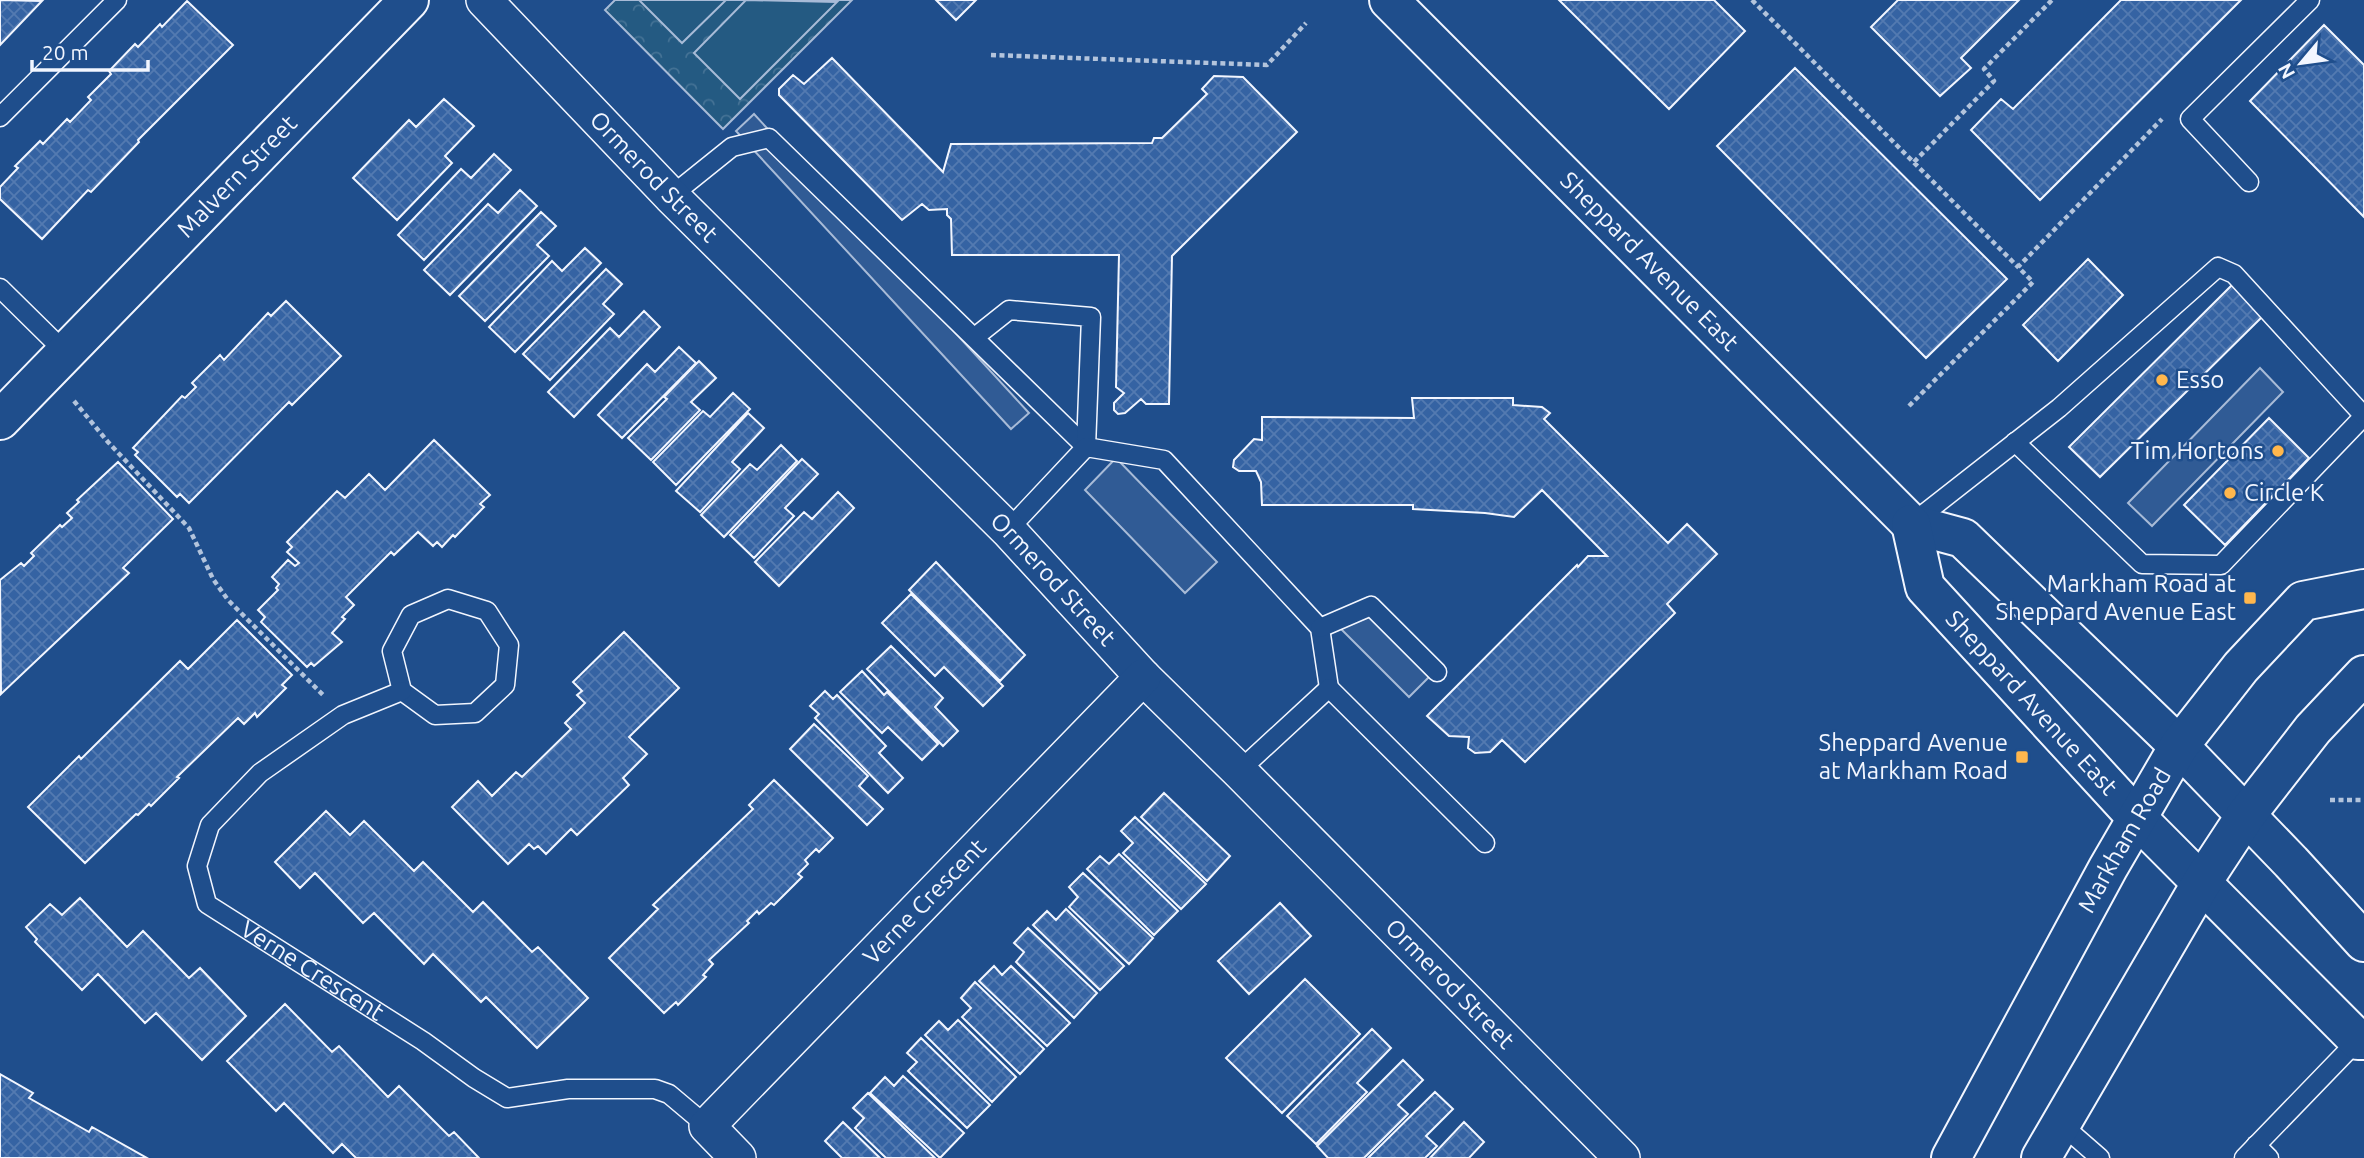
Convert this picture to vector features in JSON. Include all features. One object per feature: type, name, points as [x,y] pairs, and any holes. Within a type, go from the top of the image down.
[{"type":"main road","name":"Malvern Street","points":[[0,420],[409,0]]},
{"type":"main road","name":"Sheppard Avenue East","points":[[1389,0],[1911,524],[1925,587],[2137,818],[2361,1040]]},
{"type":"main road","points":[[1911,524],[1963,538],[2179,746],[2364,942]]},
{"type":"main road","name":"Markham Road","points":[[1951,1158],[2101,880],[2179,746],[2241,667],[2303,601],[2364,589]]},
{"type":"main road","points":[[2041,1158],[2202,882],[2246,815],[2313,729],[2364,675]]},
{"type":"street","name":"Ormerod Street","points":[[484,0],[671,196],[1008,530],[1143,677],[1240,771],[1622,1158]]},
{"type":"street","name":"Verne Crescent","points":[[738,1158],[707,1126],[1143,677]]},
{"type":"lane","points":[[0,117],[117,0]]},
{"type":"lane","points":[[2249,182],[2190,119],[2310,0]]},
{"type":"lane","points":[[671,196],[732,147],[769,138],[1086,447],[1164,460],[1320,628],[1329,688],[1485,843]]},
{"type":"lane","points":[[1911,524],[2015,442],[2059,408],[2218,267],[2234,274],[2364,416],[2221,565],[2143,564],[2015,442]]},
{"type":"lane","points":[[0,288],[56,362]]},
{"type":"lane","points":[[975,337],[1009,310],[1091,317],[1086,447],[1008,530]]},
{"type":"lane","points":[[448,599],[487,611],[509,645],[505,685],[475,713],[435,715],[402,691],[393,651],[411,615],[448,599]]},
{"type":"lane","points":[[1320,628],[1371,606],[1437,672]]},
{"type":"lane","points":[[1240,771],[1329,688]]},
{"type":"lane","name":"Verne Crescent","points":[[402,691],[343,715],[260,773],[210,825],[197,866],[207,904],[412,1034],[507,1098],[568,1089],[655,1089],[669,1094],[707,1126]]},
{"type":"lane","points":[[2256,1154],[2361,1040]]},
{"type":"lane","points":[[2061,1124],[2101,1158]]},
{"type":"path","points":[[1752,0],[2033,282],[1909,406]]},
{"type":"path","points":[[1914,162],[1994,81],[1984,69],[2052,0]]},
{"type":"path","points":[[990,55],[1267,65],[1306,23]]},
{"type":"path","points":[[2018,267],[2168,113]]},
{"type":"path","points":[[56,362],[189,528],[213,579],[228,600],[343,715]]},
{"type":"path","points":[[2330,800],[2364,800]]},
{"type":"green space","points":[[615,0],[852,0],[723,129],[605,10]]},
{"type":"green space","points":[[639,0],[726,0],[682,43]]},
{"type":"green space","points":[[746,0],[837,2],[740,99],[694,53]]},
{"type":"shaded area","points":[[754,114],[1029,413],[1011,429],[736,131]]},
{"type":"shaded area","points":[[2260,368],[2283,392],[2152,526],[2128,503]]},
{"type":"shaded area","points":[[1116,458],[1217,562],[1185,593],[1085,490]]},
{"type":"shaded area","points":[[1363,604],[1433,673],[1409,697],[1340,628]]},
{"type":"building","points":[[0,0],[42,1],[0,45]]},
{"type":"building","points":[[936,0],[976,0],[956,20]]},
{"type":"building","points":[[1559,0],[1714,0],[1745,31],[1669,109]]},
{"type":"building","points":[[1898,0],[2019,0],[1961,58],[1971,68],[1940,96],[1871,27]]},
{"type":"building","points":[[2121,0],[2241,0],[2040,200],[1971,130],[2001,99],[2013,109]]},
{"type":"building","points":[[187,1],[233,45],[42,239],[0,199],[0,187],[18,168],[15,166],[40,141],[43,144],[67,119],[70,122],[91,100],[88,97],[135,44],[138,47]]},
{"type":"building","points":[[2324,25],[2364,65],[2364,217],[2250,101]]},
{"type":"building","points":[[832,58],[943,172],[951,144],[1152,143],[1154,138],[1162,138],[1207,94],[1202,89],[1214,76],[1243,77],[1297,132],[1172,256],[1169,404],[1146,404],[1141,399],[1125,413],[1118,414],[1114,410],[1114,403],[1124,393],[1116,387],[1119,255],[952,255],[951,219],[947,215],[947,209],[929,210],[922,204],[902,220],[779,95],[779,89],[793,75],[804,84]]},
{"type":"building","points":[[1795,68],[2007,279],[1926,358],[1717,146]]},
{"type":"building","points":[[444,99],[474,126],[445,156],[452,163],[397,220],[353,178],[409,120],[416,127]]},
{"type":"building","points":[[494,154],[511,170],[424,260],[398,235],[461,169],[471,178]]},
{"type":"building","points":[[520,190],[537,206],[450,295],[424,270],[488,204],[498,213]]},
{"type":"building","points":[[541,212],[556,226],[537,245],[549,256],[485,321],[459,296]]},
{"type":"building","points":[[585,248],[601,263],[515,352],[489,327],[552,261],[562,271]]},
{"type":"building","points":[[2088,259],[2123,295],[2058,361],[2023,325]]},
{"type":"building","points":[[606,269],[622,284],[603,304],[614,314],[550,380],[523,354]]},
{"type":"building","points":[[2233,284],[2264,315],[2100,477],[2069,447]]},
{"type":"building","points":[[286,301],[341,356],[292,405],[289,402],[189,503],[180,494],[177,497],[135,455],[138,452],[133,448],[182,396],[185,398],[196,387],[192,383],[220,355],[224,360],[268,313],[271,316]]},
{"type":"building","points":[[644,311],[660,327],[574,417],[548,392],[610,328],[619,337]]},
{"type":"building","points":[[679,347],[696,363],[622,438],[598,415],[647,364],[655,372]]},
{"type":"building","points":[[699,361],[716,378],[691,402],[700,410],[651,460],[628,438],[667,399],[664,397]]},
{"type":"building","points":[[733,393],[750,409],[676,485],[653,462],[703,411],[710,417]]},
{"type":"building","points":[[1412,398],[1513,398],[1513,405],[1542,407],[1550,413],[1544,419],[1668,543],[1687,524],[1717,554],[1667,604],[1675,613],[1525,762],[1502,740],[1490,752],[1475,753],[1468,748],[1469,737],[1449,736],[1427,716],[1577,565],[1578,567],[1588,556],[1607,556],[1542,490],[1514,517],[1413,509],[1413,505],[1262,505],[1261,482],[1256,471],[1239,471],[1233,467],[1234,460],[1254,439],[1262,440],[1262,417],[1414,418]]},
{"type":"building","points":[[748,413],[764,428],[732,462],[740,469],[700,512],[676,491]]},
{"type":"building","points":[[2269,418],[2309,458],[2225,545],[2184,505]]},
{"type":"building","points":[[434,440],[490,495],[480,504],[484,507],[442,547],[437,542],[433,546],[418,532],[394,555],[391,552],[346,597],[354,605],[332,633],[342,642],[314,666],[311,663],[307,667],[261,622],[265,617],[258,610],[278,590],[276,588],[279,584],[272,577],[288,560],[295,566],[299,563],[287,552],[292,547],[287,542],[337,491],[345,498],[369,474],[385,490]]},
{"type":"building","points":[[781,445],[797,461],[724,537],[701,515],[750,464],[757,470]]},
{"type":"building","points":[[802,459],[818,474],[785,508],[794,516],[754,558],[730,535]]},
{"type":"building","points":[[118,462],[173,519],[123,568],[129,573],[1,694],[0,580],[21,563],[24,566],[34,556],[31,553],[60,525],[62,527],[72,518],[67,513],[79,502],[77,500]]},
{"type":"building","points":[[838,492],[854,508],[779,586],[755,562],[804,512],[812,519]]},
{"type":"building","points":[[936,562],[1025,655],[1000,681],[909,590]]},
{"type":"building","points":[[911,594],[1003,686],[983,706],[944,667],[935,676],[882,623]]},
{"type":"building","points":[[237,620],[292,675],[282,685],[286,688],[257,717],[255,713],[244,724],[238,718],[151,806],[149,804],[136,814],[85,863],[28,807],[180,661],[188,669]]},
{"type":"building","points":[[624,632],[679,688],[629,737],[647,754],[623,778],[629,785],[577,835],[571,829],[546,854],[538,846],[534,849],[529,844],[508,864],[452,807],[478,781],[492,796],[516,772],[522,777],[571,729],[565,723],[585,703],[577,695],[582,691],[573,682]]},
{"type":"building","points":[[891,646],[943,698],[935,707],[958,731],[943,746],[867,669]]},
{"type":"building","points":[[862,671],[884,695],[887,692],[938,744],[922,760],[888,727],[882,733],[840,692]]},
{"type":"building","points":[[825,691],[833,699],[837,695],[886,746],[879,753],[903,778],[888,793],[815,718],[819,714],[810,706]]},
{"type":"building","points":[[814,724],[868,776],[859,786],[883,809],[867,825],[790,749]]},
{"type":"building","points":[[774,780],[833,838],[819,852],[816,849],[805,860],[808,864],[798,874],[802,877],[774,905],[771,903],[759,914],[757,911],[747,921],[749,923],[709,960],[713,964],[703,975],[706,977],[678,1005],[676,1002],[664,1013],[609,958],[658,909],[653,905],[753,809],[749,805]]},
{"type":"building","points":[[1164,793],[1230,856],[1207,881],[1141,817]]},
{"type":"building","points":[[326,811],[350,835],[364,821],[414,871],[423,862],[473,912],[483,902],[532,952],[538,947],[588,998],[537,1048],[486,997],[481,1002],[433,954],[424,964],[374,913],[363,923],[315,873],[300,888],[275,862]]},
{"type":"building","points":[[1135,817],[1206,884],[1181,909],[1123,853],[1133,843],[1121,831]]},
{"type":"building","points":[[1119,854],[1178,911],[1154,935],[1087,869],[1100,856],[1109,864]]},
{"type":"building","points":[[1083,873],[1153,938],[1129,964],[1069,907],[1078,897],[1069,887]]},
{"type":"building","points":[[80,898],[127,947],[143,931],[189,978],[200,968],[246,1016],[202,1060],[156,1013],[145,1023],[98,974],[82,990],[35,942],[37,939],[26,927],[50,904],[62,915]]},
{"type":"building","points":[[1280,903],[1311,936],[1249,994],[1218,961]]},
{"type":"building","points":[[1066,909],[1124,966],[1100,990],[1033,925],[1047,911],[1056,920]]},
{"type":"building","points":[[1028,928],[1097,993],[1074,1018],[1016,962],[1024,952],[1014,943]]},
{"type":"building","points":[[994,966],[1002,975],[1011,966],[1070,1023],[1047,1046],[979,981]]},
{"type":"building","points":[[1305,979],[1360,1034],[1282,1113],[1226,1058]]},
{"type":"building","points":[[975,982],[1044,1049],[1020,1074],[962,1017],[971,1008],[961,998]]},
{"type":"building","points":[[285,1004],[332,1052],[339,1046],[388,1097],[399,1086],[449,1136],[454,1132],[479,1158],[356,1158],[342,1144],[333,1153],[284,1103],[276,1111],[227,1061]]},
{"type":"building","points":[[958,1020],[1016,1077],[992,1102],[925,1035],[939,1021],[948,1030]]},
{"type":"building","points":[[1372,1029],[1391,1048],[1357,1083],[1367,1092],[1316,1144],[1287,1116]]},
{"type":"building","points":[[921,1038],[990,1105],[967,1128],[908,1071],[917,1062],[907,1053]]},
{"type":"building","points":[[1403,1060],[1423,1080],[1398,1105],[1408,1114],[1364,1158],[1328,1158],[1317,1146]]},
{"type":"building","points":[[0,1074],[33,1093],[29,1098],[89,1132],[92,1127],[147,1158],[0,1158]]},
{"type":"building","points":[[903,1076],[964,1133],[940,1158],[870,1093],[885,1077],[894,1086]]},
{"type":"building","points":[[1435,1092],[1453,1109],[1426,1136],[1437,1146],[1425,1158],[1368,1158]]},
{"type":"building","points":[[868,1093],[935,1158],[886,1158],[855,1128],[864,1118],[853,1108]]},
{"type":"building","points":[[843,1122],[880,1158],[842,1158],[825,1141]]},
{"type":"building","points":[[1464,1122],[1484,1142],[1469,1158],[1430,1158]]},
{"type":"place","name":"Esso","points":[[2162,380]]},
{"type":"place","name":"Tim Hortons","points":[[2278,451]]},
{"type":"place","name":"Circle K","points":[[2230,493]]},
{"type":"place","name":"Markham Road at Sheppard Avenue East","points":[[2250,598]]},
{"type":"place","name":"Sheppard Avenue at Markham Road","points":[[2022,757]]}]
